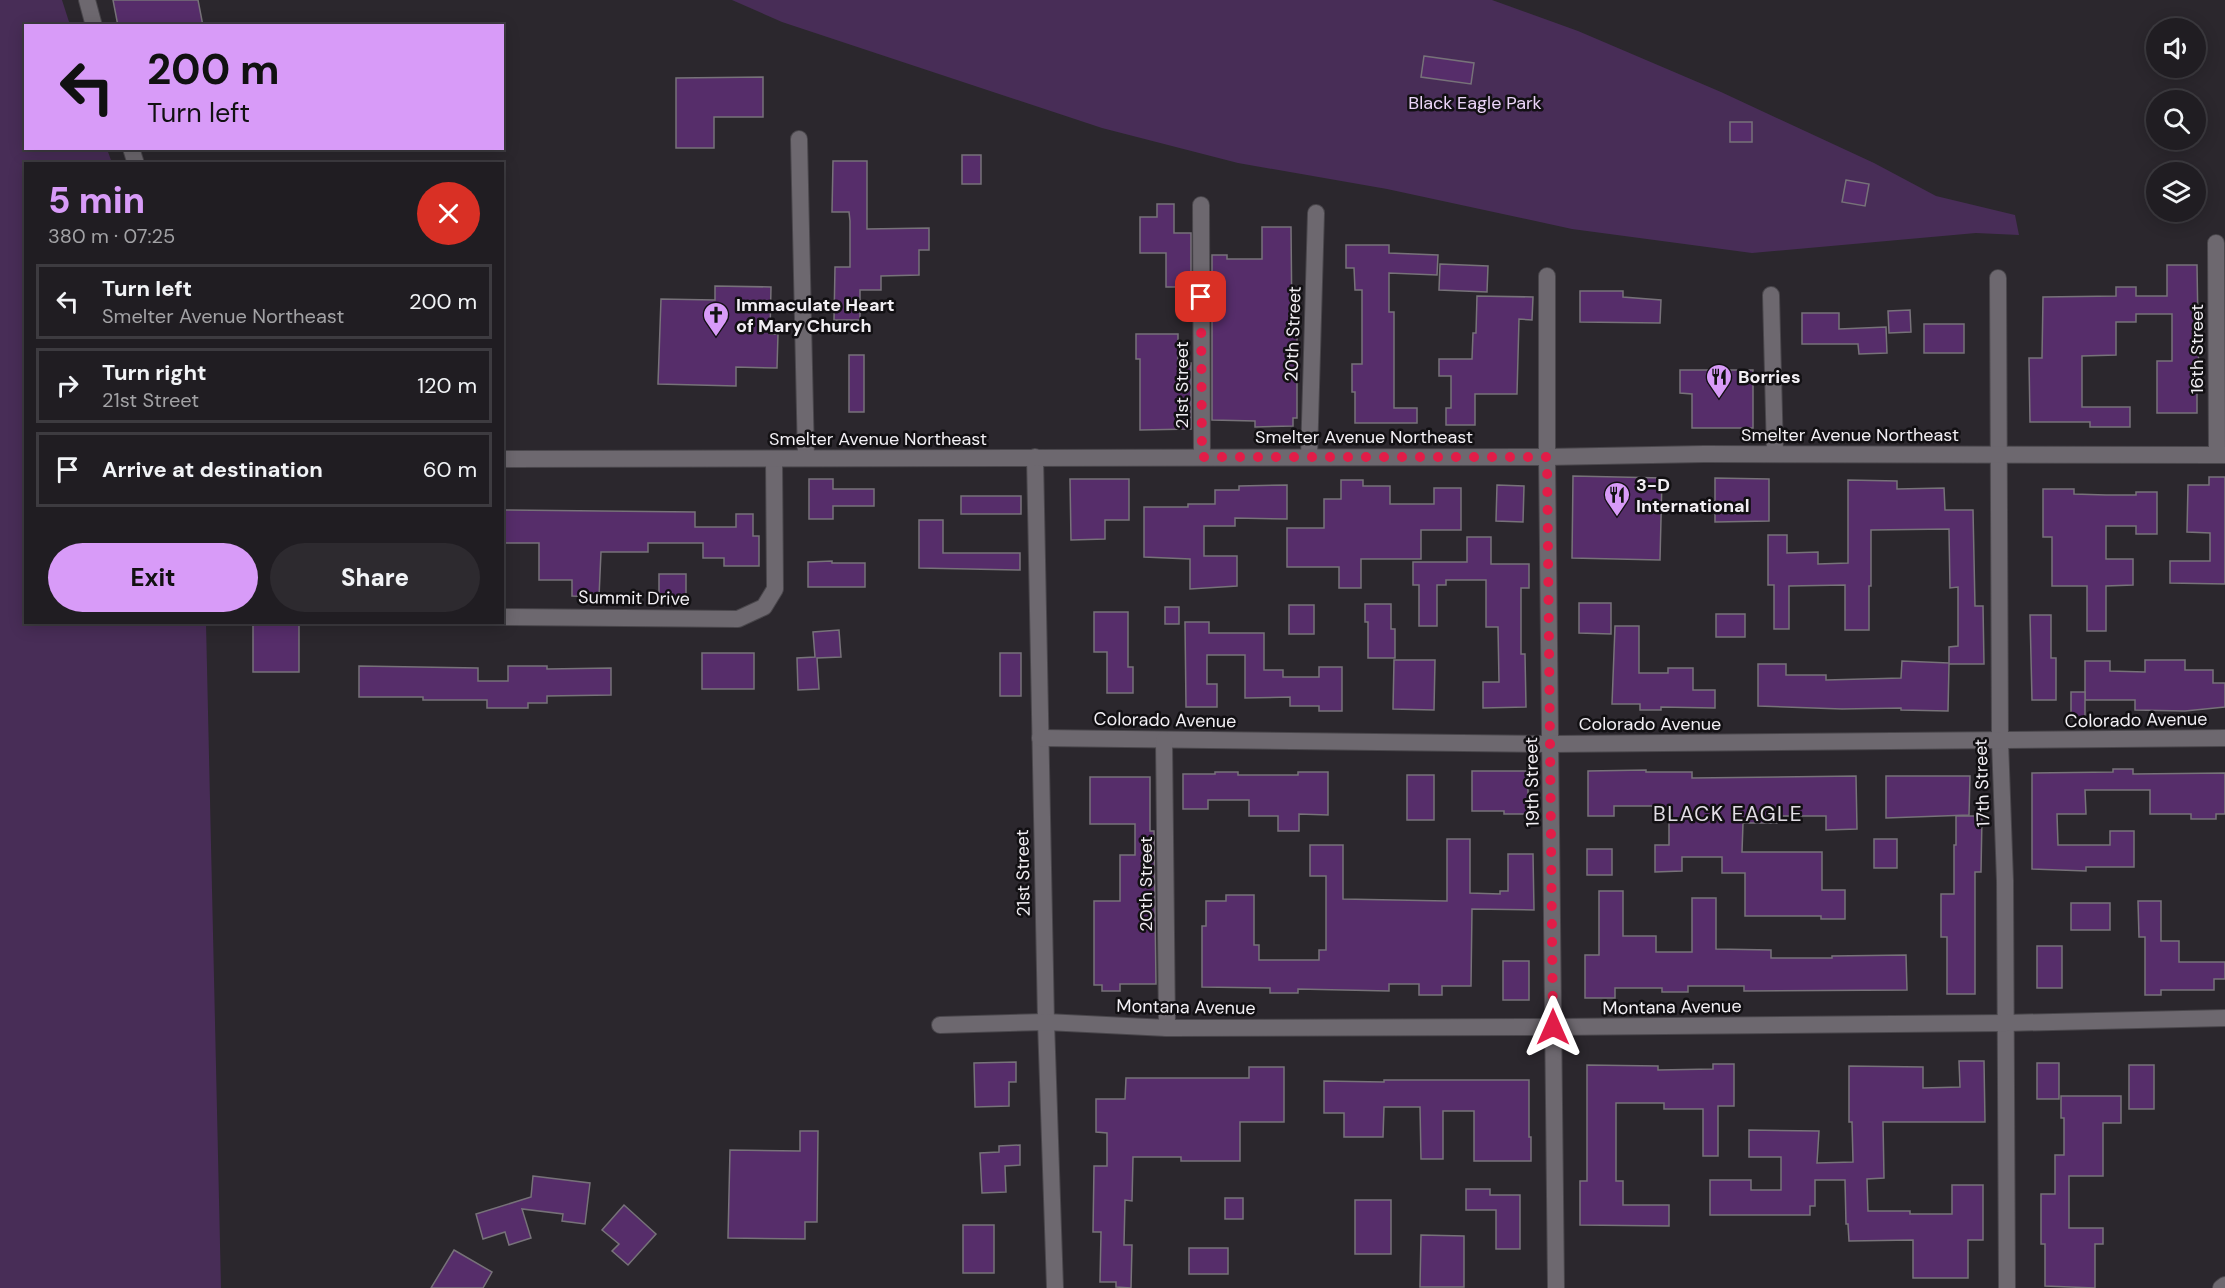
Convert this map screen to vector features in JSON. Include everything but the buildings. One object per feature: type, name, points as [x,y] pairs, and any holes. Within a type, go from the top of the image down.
[{"type":"street","points":[[87,0],[93,24]]},
{"type":"street","points":[[799,139],[806,458]]},
{"type":"street","name":"21st Street","points":[[1201,206],[1202,457]]},
{"type":"street","name":"20th Street","points":[[1309,457],[1316,213]]},
{"type":"street","name":"16th Street","points":[[2216,243],[2221,455]]},
{"type":"street","name":"19th Street","points":[[1547,276],[1556,1288]]},
{"type":"street","name":"17th Street","points":[[1998,278],[2000,741],[2005,881],[2007,1288]]},
{"type":"street","points":[[1771,295],[1775,454]]},
{"type":"street","name":"Smelter Avenue Northeast","points":[[504,459],[1547,457],[1775,454],[2221,455]]},
{"type":"street","name":"21st Street","points":[[1035,457],[1046,1023],[1055,1288]]},
{"type":"street","name":"Summit Drive","points":[[504,617],[738,619],[764,608],[775,589],[774,459]]},
{"type":"street","name":"Colorado Avenue","points":[[1040,738],[1550,744],[2225,738]]},
{"type":"street","name":"20th Street","points":[[1164,740],[1167,1028]]},
{"type":"street","name":"Montana Avenue","points":[[940,1025],[1046,1023],[1167,1028],[1553,1027],[2006,1023],[2225,1018]]},
{"type":"street","points":[[2221,1288],[2225,1285]]},
{"type":"green space","points":[[0,0],[62,0],[70,24],[24,24],[24,150],[107,150],[112,162],[24,162],[24,624],[206,624],[221,1288],[0,1288]]},
{"type":"green space","name":"Black Eagle Park","points":[[732,0],[1492,0],[1578,31],[1721,92],[1874,163],[1936,196],[2015,215],[2019,235],[1976,233],[1752,253],[1572,229],[1387,189],[1238,163],[1102,128],[782,22]]},
{"type":"place","name":"Immaculate Heart of Mary Church","points":[[716,338]]},
{"type":"place","name":"Borries","points":[[1719,400]]},
{"type":"place","name":"3-D International","points":[[1617,518]]},
{"type":"district","name":"BLACK EAGLE","points":[[1728,814]]},
{"type":"route","points":[[1201,297],[1202,457],[1547,457],[1553,1027]]}]
